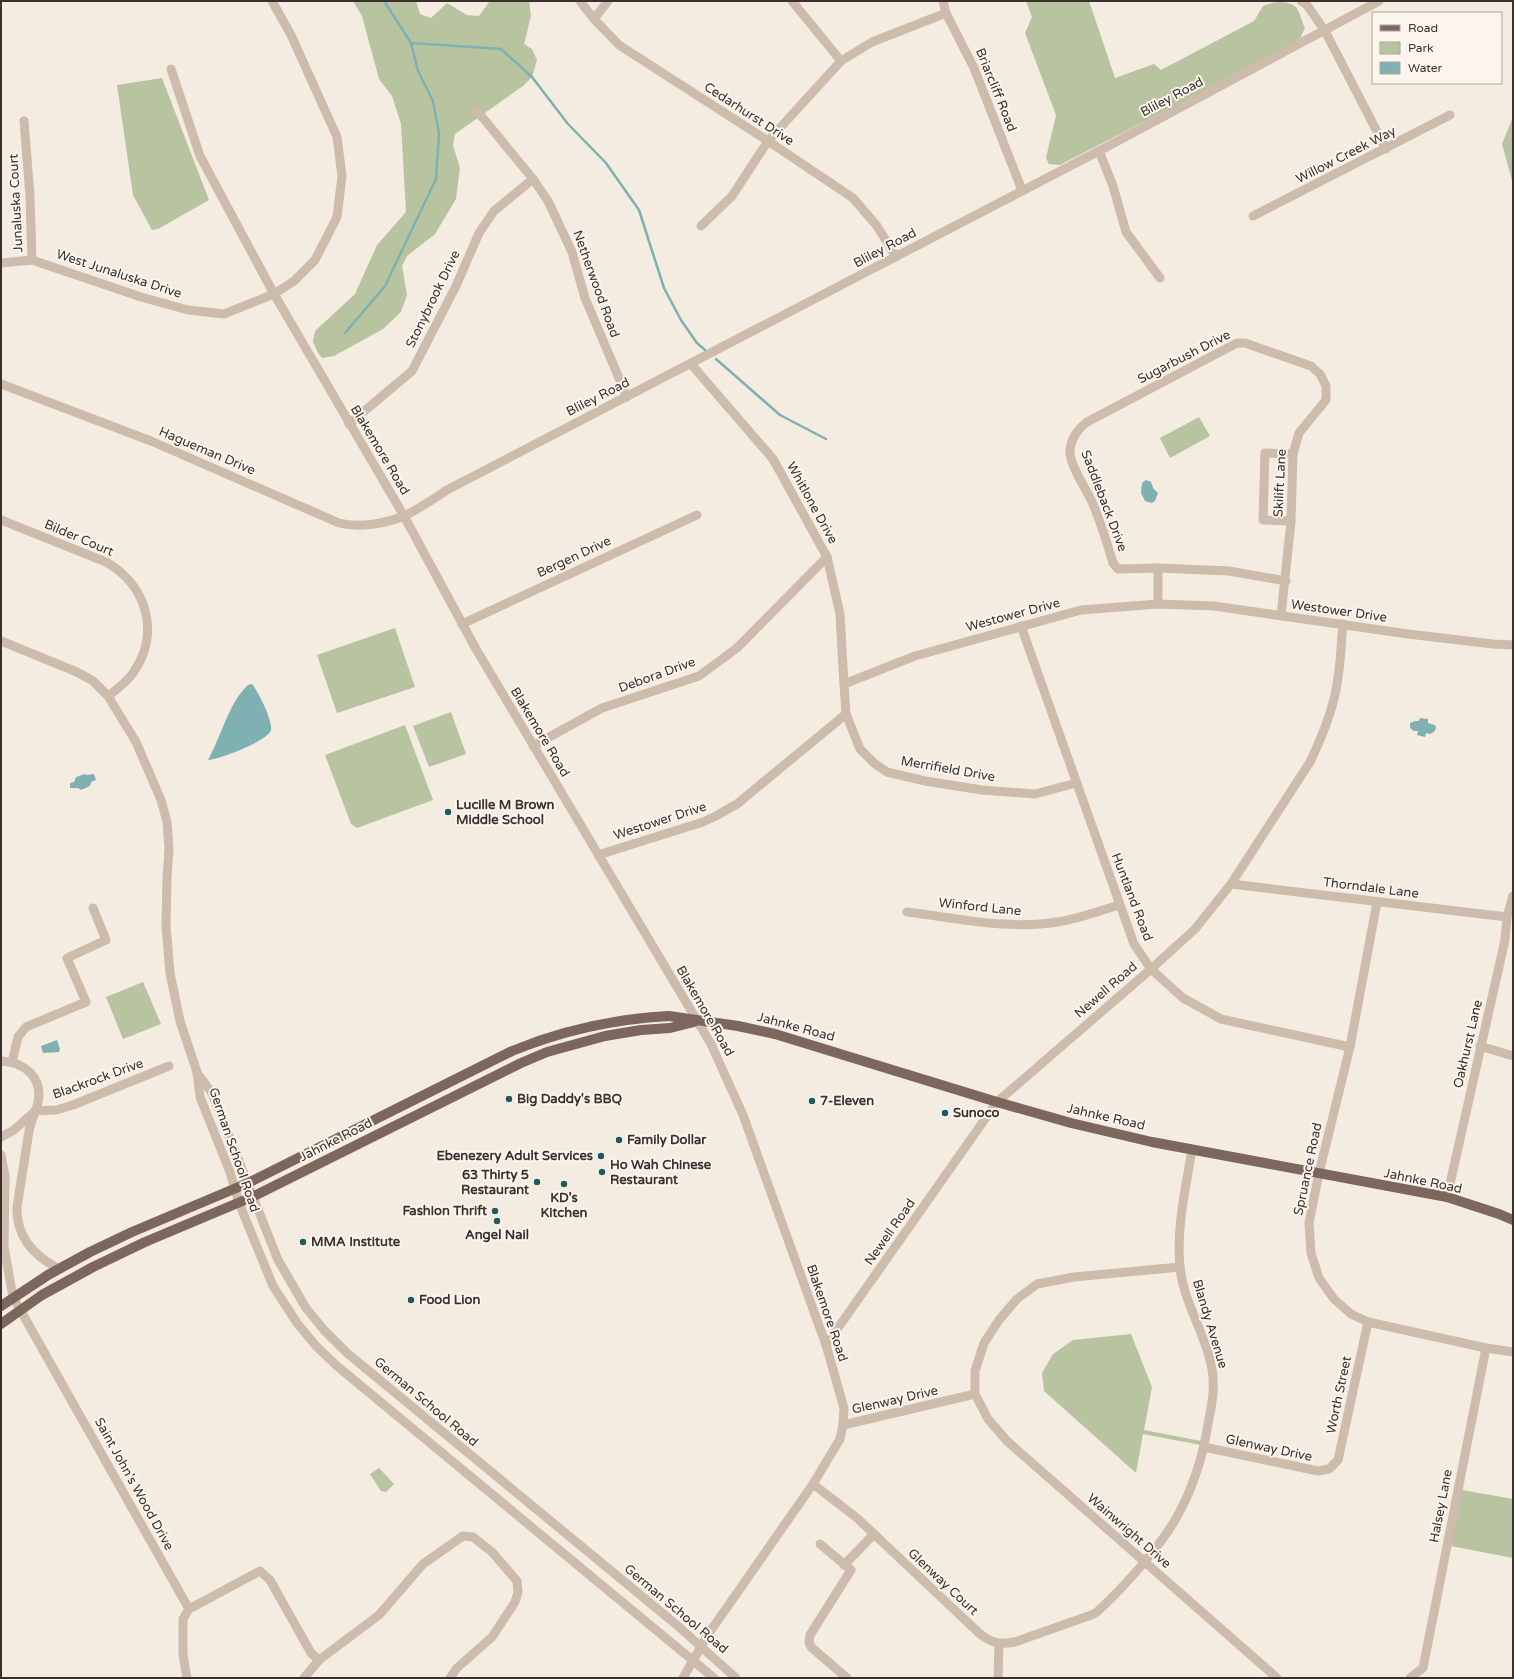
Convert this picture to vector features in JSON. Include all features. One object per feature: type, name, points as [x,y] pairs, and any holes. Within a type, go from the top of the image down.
[{"type":"main road","name":"Jahnke Road","points":[[1,1306],[59,1269],[112,1241],[248,1183],[485,1064],[540,1040],[596,1024],[669,1016],[738,1026],[775,1034],[997,1102],[1072,1123],[1192,1149],[1447,1197],[1513,1220]]},
{"type":"main road","name":"Jahnke Road","points":[[1,1324],[20,1310],[68,1281],[115,1256],[252,1197],[494,1075],[527,1060],[560,1048],[609,1035],[641,1030],[670,1028],[698,1021]]},
{"type":"street","name":"West Junaluska Drive","points":[[1,263],[32,260],[141,297],[188,310],[224,314],[274,294],[294,281],[314,260],[337,217],[342,176],[337,137],[291,35],[272,1]]},
{"type":"street","name":"Cedarhurst Drive","points":[[580,1],[594,19],[619,45],[768,141],[852,198],[877,226],[896,257]]},
{"type":"street","points":[[594,19],[608,1]]},
{"type":"street","points":[[792,1],[841,61]]},
{"type":"street","name":"Briarcliff Road","points":[[943,1],[946,13],[974,68],[1022,190]]},
{"type":"street","points":[[1300,1],[1306,5],[1325,31],[1386,149]]},
{"type":"street","name":"Bliley Road","points":[[404,516],[447,490],[1099,151],[1379,1]]},
{"type":"street","points":[[701,226],[732,196],[768,141],[841,61],[872,42],[946,13]]},
{"type":"street","name":"Blakemore Road","points":[[171,69],[200,156],[274,294],[404,516],[462,624],[533,746],[711,1044],[743,1115],[826,1345],[844,1408],[843,1425]]},
{"type":"street","name":"Netherwood Road","points":[[475,110],[484,118],[533,179],[548,201],[572,252],[584,298],[627,397]]},
{"type":"street","name":"Willow Creek Way","points":[[1254,216],[1450,116]]},
{"type":"street","name":"Junaluska Court","points":[[24,121],[30,196],[32,260]]},
{"type":"street","points":[[1099,151],[1113,186],[1126,232],[1160,278]]},
{"type":"street","name":"Stonybrook Drive","points":[[349,424],[412,371],[456,286],[479,233],[494,211],[533,179]]},
{"type":"street","name":"Sugarbush Drive","points":[[1071,442],[1079,428],[1087,422],[1237,344],[1245,343],[1311,366],[1320,374]]},
{"type":"street","name":"Whitlone Drive","points":[[691,364],[773,459],[827,556],[840,614],[844,684]]},
{"type":"street","name":"Skilift Lane","points":[[1281,616],[1286,581],[1291,522],[1293,454],[1299,433],[1326,400],[1326,386],[1320,374]]},
{"type":"street","name":"Hagueman Drive","points":[[1,384],[151,441],[339,523],[351,526],[362,526],[404,516]]},
{"type":"street","name":"Saddleback Drive","points":[[1071,442],[1071,460],[1093,504],[1113,562],[1118,569],[1158,568]]},
{"type":"street","points":[[1291,522],[1263,520],[1266,453],[1293,454]]},
{"type":"street","name":"Bergen Drive","points":[[462,624],[697,515]]},
{"type":"street","name":"Bilder Court","points":[[1,520],[106,562],[122,572],[138,591],[146,613],[147,635],[145,647],[138,666],[126,682],[108,696]]},
{"type":"street","name":"Debora Drive","points":[[533,746],[602,708],[699,676],[737,648],[827,556]]},
{"type":"street","points":[[1158,604],[1158,568],[1229,571],[1286,581]]},
{"type":"street","name":"Westower Drive","points":[[844,684],[916,656],[1081,610],[1158,604],[1214,606],[1440,638],[1513,645]]},
{"type":"street","name":"Newell Road","points":[[826,1345],[997,1102],[1195,929],[1231,884],[1310,762],[1318,746],[1324,732],[1338,679],[1343,624]]},
{"type":"street","name":"Huntland Road","points":[[1021,626],[1119,905],[1134,944],[1151,969],[1183,998],[1221,1019],[1350,1046]]},
{"type":"street","name":"German School Road","points":[[1,641],[77,672],[93,681],[108,696],[136,742],[161,800],[167,822],[169,849],[166,926],[170,973],[180,1021],[197,1072],[200,1097],[230,1172],[239,1203],[273,1286],[288,1311],[316,1346],[337,1366],[714,1678]]},
{"type":"street","points":[[844,684],[846,714]]},
{"type":"street","name":"Westower Drive","points":[[598,855],[703,822],[728,810],[846,714]]},
{"type":"street","name":"Merrifield Drive","points":[[846,714],[860,748],[874,762],[888,772],[926,781],[982,790],[1035,794],[1076,783]]},
{"type":"street","name":"Thorndale Lane","points":[[1231,884],[1507,917]]},
{"type":"street","name":"Oakhurst Lane","points":[[1447,1197],[1480,1046],[1509,939],[1507,917],[1513,896]]},
{"type":"street","name":"Spruance Road","points":[[1377,902],[1350,1046],[1319,1173],[1309,1223],[1312,1253],[1319,1278],[1334,1299],[1351,1314],[1368,1322],[1486,1348],[1513,1352]]},
{"type":"street","name":"Winford Lane","points":[[907,912],[991,923],[1032,924],[1056,922],[1081,917],[1119,905]]},
{"type":"street","points":[[12,1062],[18,1037],[26,1027],[86,1002],[67,958],[106,940],[93,908]]},
{"type":"street","points":[[1480,1046],[1513,1056]]},
{"type":"street","points":[[1,1061],[12,1062],[26,1068],[36,1081],[39,1097],[29,1130],[17,1207],[19,1228],[27,1243],[44,1259],[59,1269]]},
{"type":"street","name":"Blackrock Drive","points":[[35,1111],[56,1110],[66,1107],[169,1066]]},
{"type":"street","name":"German School Road","points":[[197,1072],[212,1093],[248,1183],[252,1197],[278,1260],[289,1282],[306,1308],[334,1341],[440,1431],[702,1646],[736,1678]]},
{"type":"street","points":[[1,1137],[14,1130],[35,1111]]},
{"type":"street","name":"Blandy Avenue","points":[[999,1644],[1015,1642],[1094,1614],[1144,1562],[1179,1514],[1191,1488],[1204,1447],[1213,1396],[1213,1379],[1207,1350],[1183,1285],[1180,1267],[1179,1232],[1192,1149]]},
{"type":"street","name":"Saint John's Wood Drive","points":[[1,1155],[5,1176],[3,1237],[13,1297],[189,1609]]},
{"type":"street","points":[[3,1237],[10,1219],[17,1207]]},
{"type":"street","points":[[975,1394],[976,1371],[984,1343],[998,1320],[1017,1299],[1038,1284],[1074,1277],[1180,1267]]},
{"type":"street","name":"Worth Street","points":[[1329,1469],[1338,1460],[1368,1322]]},
{"type":"street","name":"Halsey Lane","points":[[1420,1678],[1486,1348]]},
{"type":"street","name":"Glenway Drive","points":[[683,1678],[702,1646],[813,1484],[840,1439],[843,1425],[975,1394]]},
{"type":"street","name":"Wainwright Drive","points":[[975,1394],[988,1419],[1007,1441],[1277,1678]]},
{"type":"street","name":"Glenway Drive","points":[[1204,1447],[1318,1471],[1329,1469]]},
{"type":"street","name":"Glenway Court","points":[[813,1484],[857,1518],[987,1640],[999,1644]]},
{"type":"street","points":[[844,1565],[874,1534]]},
{"type":"street","points":[[304,1678],[319,1660],[379,1615],[423,1564],[463,1536],[473,1537],[492,1552],[517,1581],[518,1592],[515,1602],[492,1637],[457,1668],[450,1678]]},
{"type":"street","points":[[820,1544],[851,1570],[810,1635],[809,1642],[812,1647],[847,1678]]},
{"type":"street","points":[[185,1677],[183,1655],[183,1619],[189,1609],[260,1571],[270,1580],[311,1653],[319,1660]]},
{"type":"street","points":[[998,1678],[999,1644]]},
{"type":"street","points":[[1410,1678],[1422,1668]]},
{"type":"green space","points":[[353,1],[416,1],[420,14],[431,18],[447,3],[467,15],[479,16],[490,1],[529,1],[531,16],[524,44],[532,49],[537,60],[532,77],[523,86],[455,134],[453,145],[460,168],[456,199],[435,234],[407,256],[402,266],[407,295],[401,312],[383,329],[334,356],[322,358],[313,342],[315,331],[355,294],[377,245],[406,212],[401,124],[392,96],[379,79],[362,16]]},
{"type":"green space","points":[[1026,1],[1089,1],[1115,78],[1154,64],[1161,70],[1254,21],[1263,6],[1271,3],[1288,3],[1296,7],[1305,28],[1300,39],[1291,46],[1060,165],[1049,164],[1046,158],[1056,115],[1025,33],[1032,17]]},
{"type":"green space","points":[[162,78],[209,200],[158,229],[152,230],[133,195],[117,85]]},
{"type":"green space","points":[[1513,117],[1513,184],[1502,144]]},
{"type":"green space","points":[[1199,417],[1210,436],[1170,458],[1160,438]]},
{"type":"green space","points":[[395,628],[415,687],[337,713],[317,655]]},
{"type":"green space","points":[[451,712],[466,754],[429,767],[413,726]]},
{"type":"green space","points":[[405,725],[433,800],[357,828],[351,824],[325,755]]},
{"type":"green space","points":[[143,982],[161,1024],[123,1039],[106,997]]},
{"type":"green space","points":[[1131,1334],[1152,1387],[1144,1430],[1201,1441],[1201,1445],[1143,1434],[1136,1473],[1044,1391],[1042,1373],[1053,1354],[1073,1340]]},
{"type":"green space","points":[[379,1468],[394,1484],[386,1492],[381,1491],[370,1474]]},
{"type":"green space","points":[[1462,1490],[1513,1499],[1513,1558],[1451,1546]]},
{"type":"water","points":[[1146,480],[1151,482],[1153,488],[1158,493],[1155,501],[1152,503],[1145,501],[1141,493],[1142,483]]},
{"type":"water","points":[[252,684],[261,699],[270,720],[271,730],[262,739],[253,744],[232,753],[208,760],[230,710],[241,692],[248,685]]},
{"type":"water","points":[[1420,718],[1428,719],[1428,723],[1435,725],[1436,728],[1434,732],[1430,734],[1426,733],[1425,737],[1417,735],[1418,731],[1414,731],[1410,728],[1410,723],[1419,721]]},
{"type":"water","points":[[85,774],[94,774],[96,780],[91,782],[90,786],[81,790],[78,788],[70,788],[70,783],[74,782],[76,777]]},
{"type":"water","points":[[57,1040],[60,1049],[59,1052],[43,1053],[41,1046]]},
{"type":"waterway","points":[[345,333],[385,286],[436,179],[439,133],[433,101],[418,71],[411,43],[384,1]]},
{"type":"waterway","points":[[411,43],[501,49],[532,77],[568,124],[606,163],[639,210],[664,288],[681,320],[697,343],[705,350]]},
{"type":"waterway","points":[[716,359],[780,415],[826,439]]},
{"type":"place","name":"Lucille M Brown Middle School","points":[[448,812]]},
{"type":"place","name":"Big Daddy's BBQ","points":[[509,1099]]},
{"type":"place","name":"7-Eleven","points":[[812,1101]]},
{"type":"place","name":"Sunoco","points":[[945,1113]]},
{"type":"place","name":"Family Dollar","points":[[619,1140]]},
{"type":"place","name":"Ebenezery Adult Services","points":[[601,1156]]},
{"type":"place","name":"Ho Wah Chinese Restaurant","points":[[602,1172]]},
{"type":"place","name":"63 Thirty 5 Restaurant","points":[[537,1182]]},
{"type":"place","name":"KD's Kitchen","points":[[564,1184]]},
{"type":"place","name":"Fashion Thrift","points":[[495,1211]]},
{"type":"place","name":"Angel Nail","points":[[497,1221]]},
{"type":"place","name":"MMA Institute","points":[[303,1242]]},
{"type":"place","name":"Food Lion","points":[[411,1300]]}]
